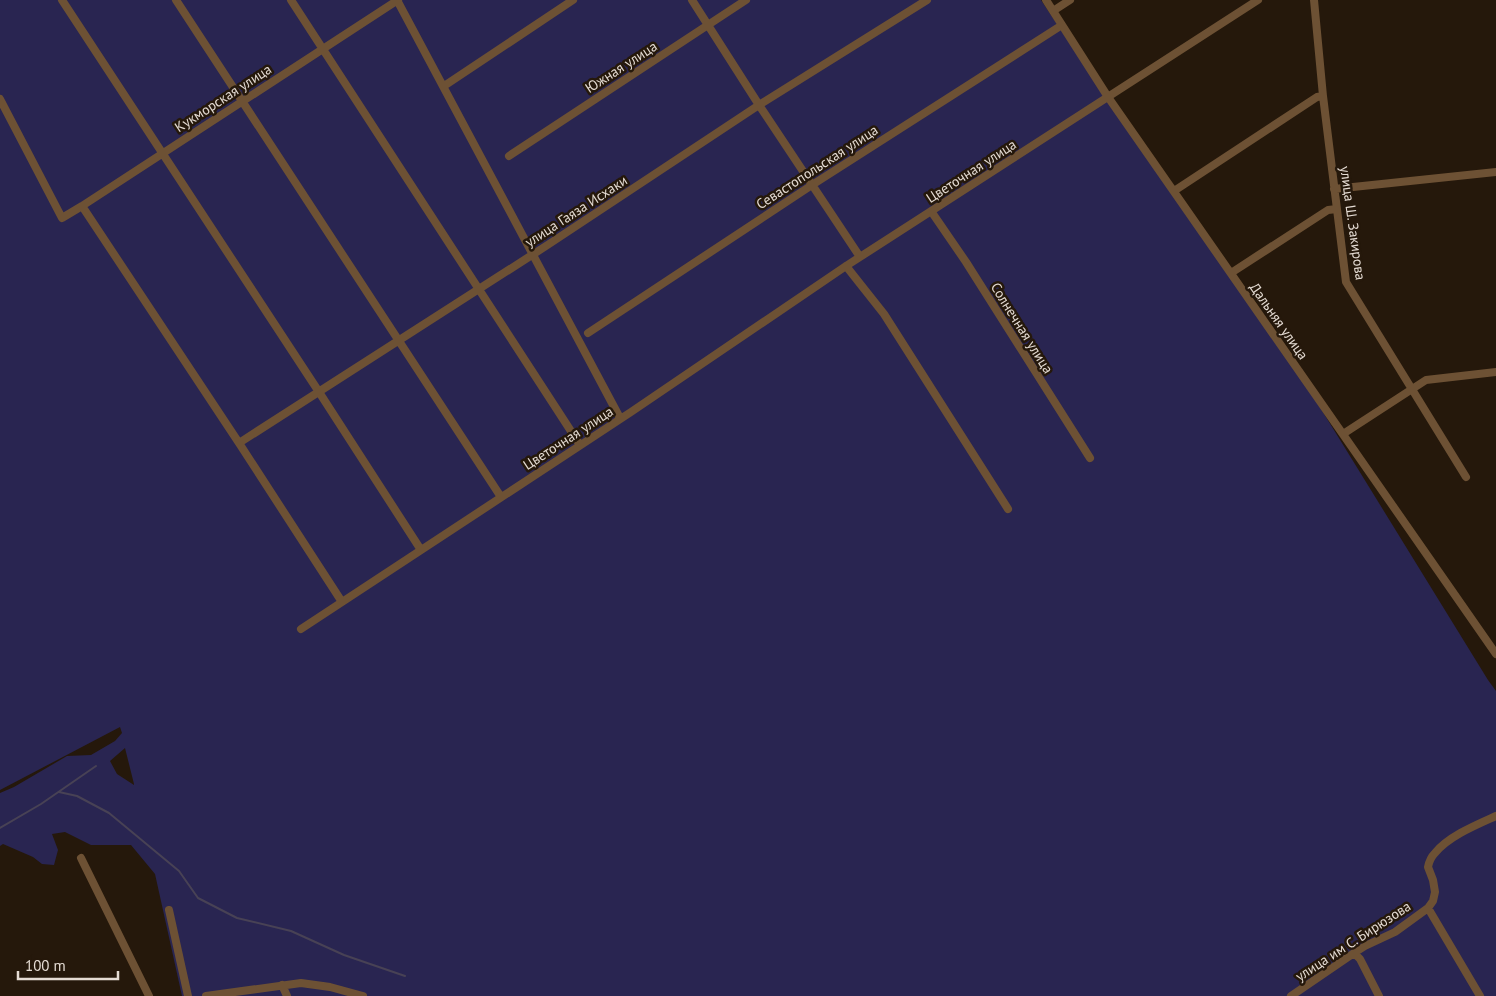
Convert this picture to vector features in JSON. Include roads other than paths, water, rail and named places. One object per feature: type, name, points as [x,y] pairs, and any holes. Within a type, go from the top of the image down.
[{"type":"street","points":[[62,0],[421,550]]},
{"type":"street","points":[[176,0],[501,497]]},
{"type":"street","points":[[292,0],[580,445]]},
{"type":"street","points":[[397,0],[620,418]]},
{"type":"street","name":"Кукморская улица","points":[[0,99],[62,218],[397,0]]},
{"type":"street","points":[[444,86],[573,0]]},
{"type":"street","points":[[692,0],[860,257]]},
{"type":"street","name":"Южная улица","points":[[509,156],[746,0]]},
{"type":"street","name":"улица Гаяза Исхаки","points":[[239,443],[479,289],[759,105],[927,0]]},
{"type":"street","name":"Дальняя улица","points":[[1046,0],[1108,97],[1496,654]]},
{"type":"street","points":[[1053,11],[1070,0]]},
{"type":"street","name":"Цветочная улица","points":[[301,629],[580,445],[846,266],[1258,0]]},
{"type":"street","name":"улица Ш. Закирова","points":[[1314,0],[1323,96],[1346,282],[1466,477]]},
{"type":"street","name":"Севастопольская улица","points":[[588,333],[812,185],[1062,25]]},
{"type":"street","points":[[1174,192],[1317,97],[1323,96]]},
{"type":"street","points":[[1334,189],[1496,172]]},
{"type":"street","points":[[82,206],[342,602]]},
{"type":"street","points":[[1231,273],[1328,210],[1337,209]]},
{"type":"street","name":"Солнечная улица","points":[[931,211],[966,262],[1090,458]]},
{"type":"street","points":[[846,266],[884,314],[1008,509]]},
{"type":"street","points":[[1343,434],[1426,380],[1496,372]]},
{"type":"street","points":[[1480,996],[1428,908],[1433,901],[1435,892],[1428,867],[1430,858],[1445,844],[1475,825],[1496,816]]},
{"type":"street","points":[[80,858],[149,996]]},
{"type":"street","name":"улица им С. Бирюзова","points":[[1292,996],[1354,953],[1395,932],[1428,908]]},
{"type":"street","points":[[168,910],[188,996]]},
{"type":"street","points":[[1354,953],[1360,959],[1379,996]]},
{"type":"street","points":[[206,996],[301,983],[330,987],[363,996]]},
{"type":"street","points":[[282,986],[287,996]]},
{"type":"waterway","points":[[0,828],[41,804],[96,766]]},
{"type":"waterway","points":[[59,792],[77,796],[109,813],[179,871],[198,898],[237,918],[291,931],[344,955],[405,976]]}]
